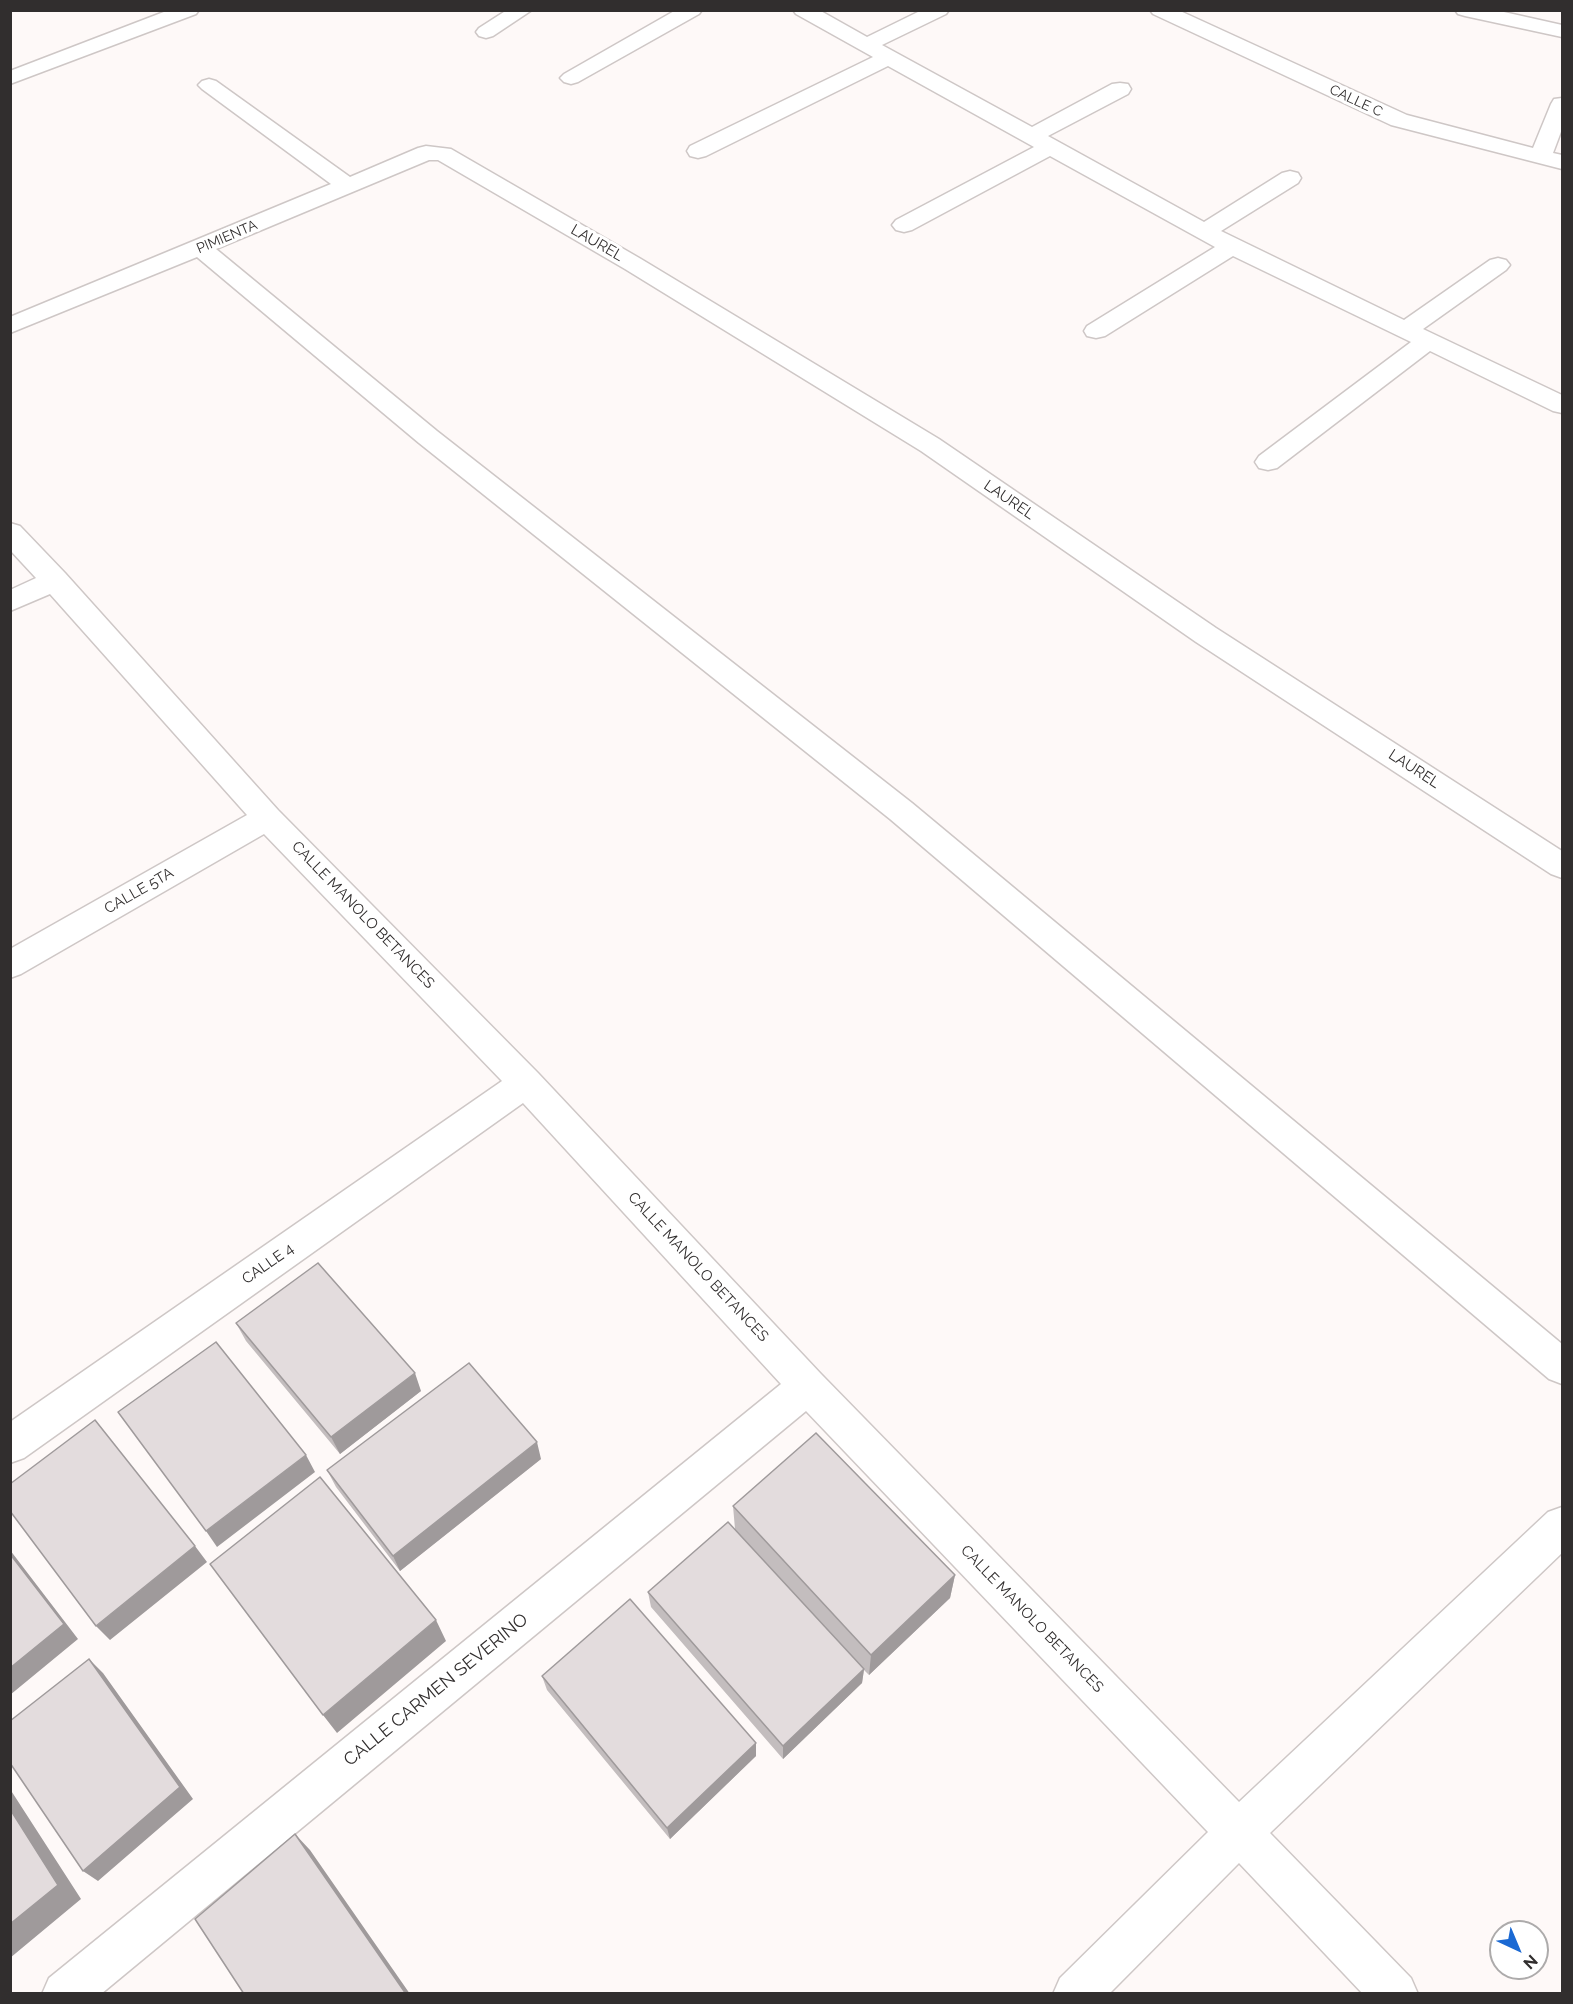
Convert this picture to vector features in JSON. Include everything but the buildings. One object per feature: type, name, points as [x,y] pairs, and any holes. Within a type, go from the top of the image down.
[{"type":"street","points":[[10,78],[189,10]]},
{"type":"street","points":[[486,32],[522,10]]},
{"type":"street","points":[[571,78],[693,10]]},
{"type":"street","points":[[803,10],[1232,247],[1563,405]]},
{"type":"street","points":[[867,45],[939,10]]},
{"type":"street","name":"CALLE C","points":[[1160,10],[1399,120],[1563,162]]},
{"type":"street","points":[[1465,10],[1563,31]]},
{"type":"street","points":[[698,151],[889,57]]},
{"type":"street","points":[[209,85],[348,186]]},
{"type":"street","points":[[904,225],[1041,141],[1120,89]]},
{"type":"street","points":[[1540,157],[1563,104]]},
{"type":"street","name":"PIMIENTA","points":[[10,326],[426,153],[443,154]]},
{"type":"street","name":"LAUREL","points":[[443,154],[633,264],[930,445],[1206,635],[1563,866]]},
{"type":"street","points":[[1204,232],[1290,178]]},
{"type":"street","points":[[1096,331],[1232,247]]},
{"type":"street","points":[[201,248],[428,437],[901,811],[1563,1367]]},
{"type":"street","points":[[1268,462],[1498,265]]},
{"type":"street","name":"CALLE MANOLO BETANCES","points":[[10,532],[267,818],[526,1083],[807,1386],[1395,1994]]},
{"type":"street","points":[[10,602],[55,580]]},
{"type":"street","name":"CALLE 5TA","points":[[10,965],[267,818]]},
{"type":"street","name":"CALLE 4","points":[[10,1445],[526,1083]]},
{"type":"street","name":"CALLE CARMEN SEVERINO","points":[[65,1994],[807,1386]]},
{"type":"street","points":[[1076,1994],[1238,1833],[1563,1526]]}]
